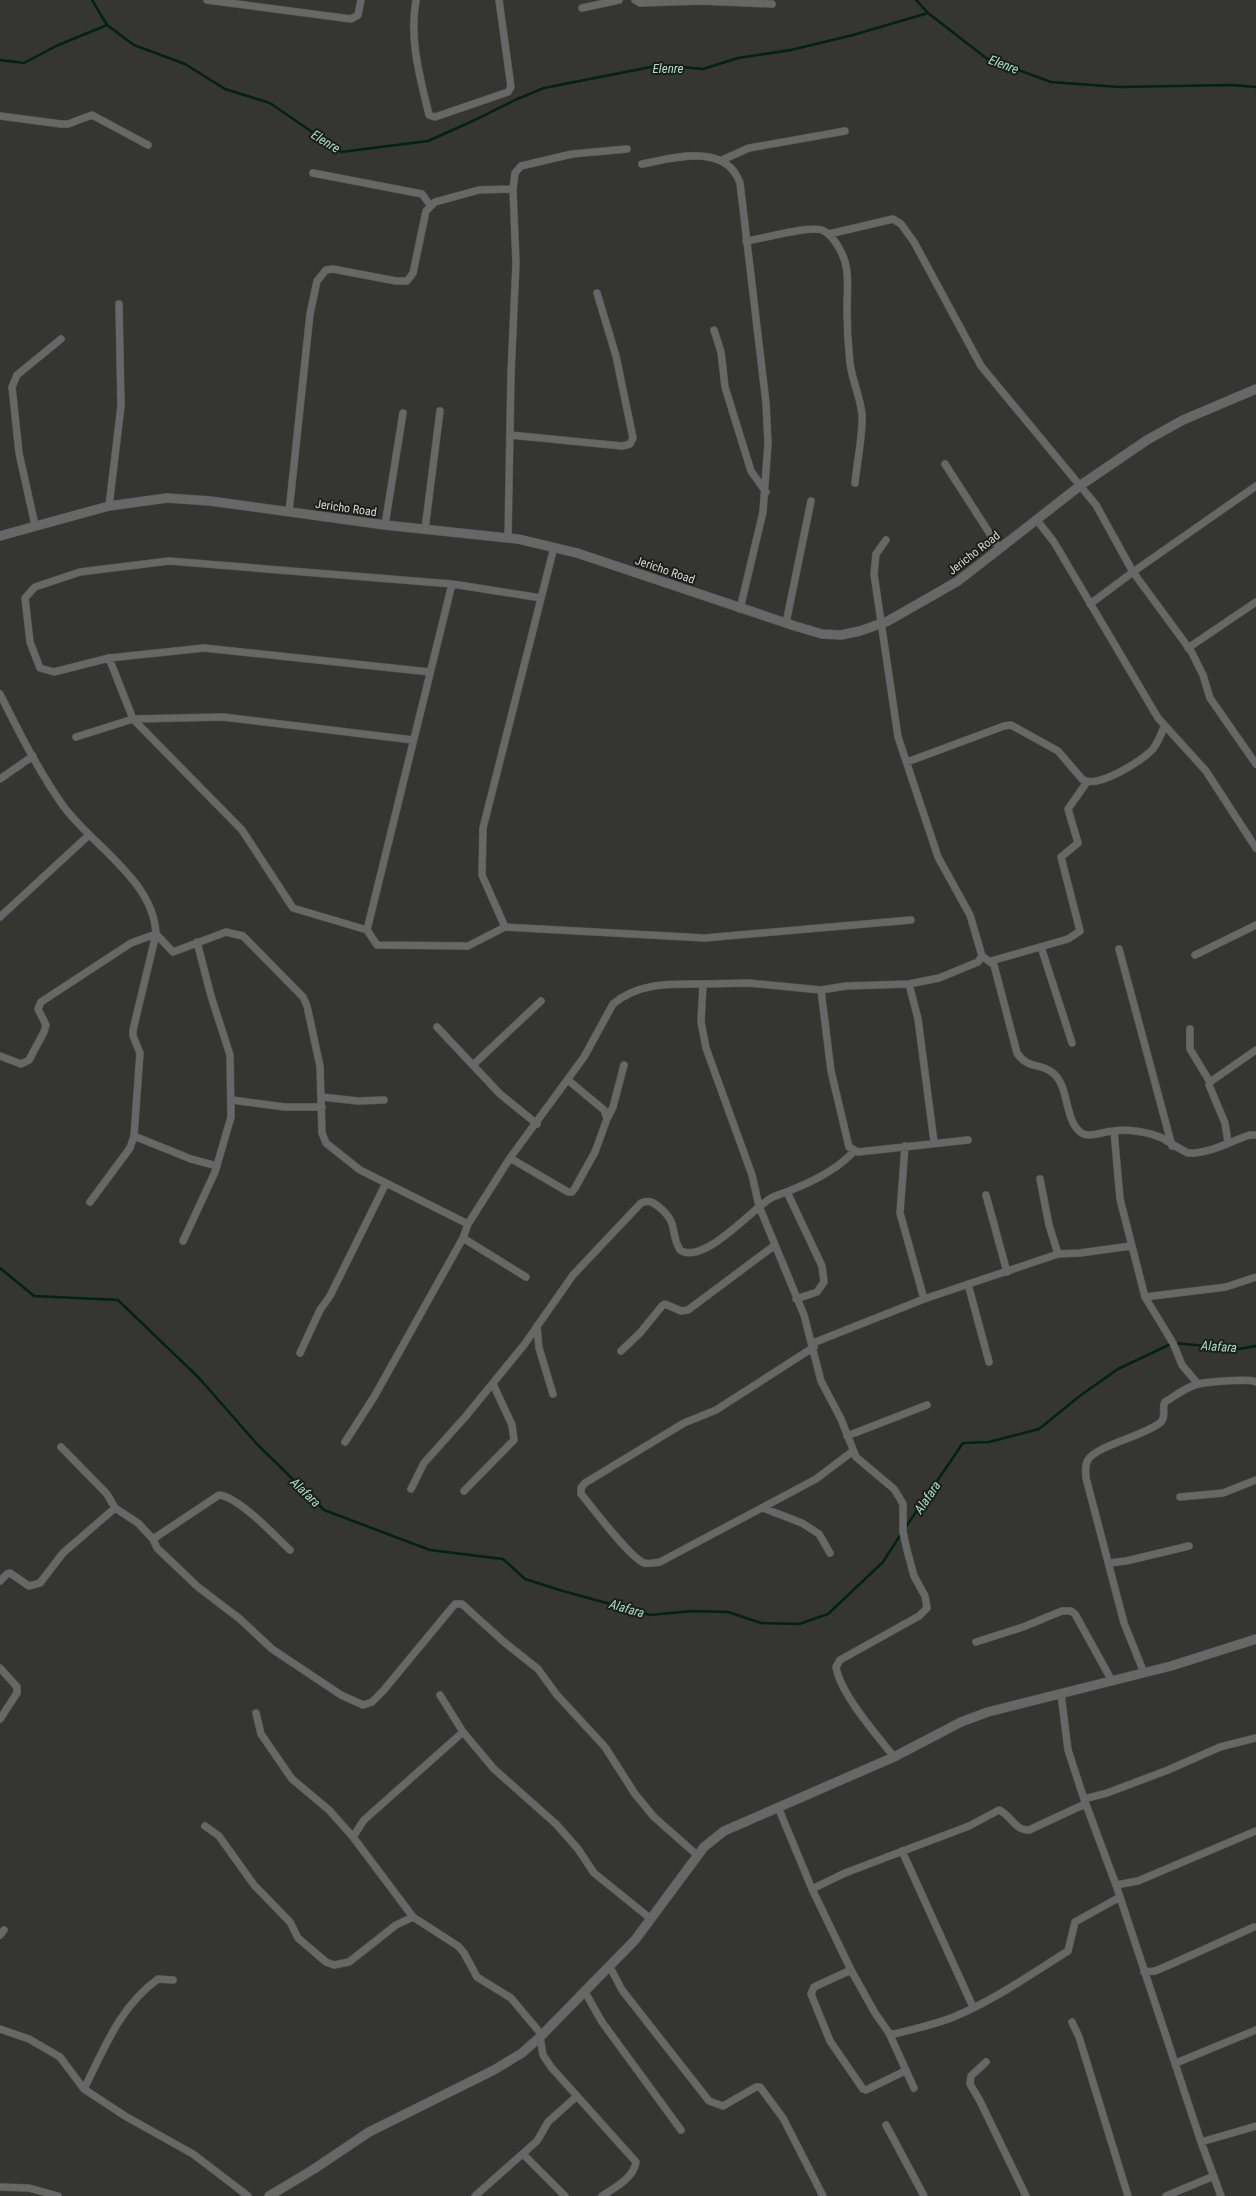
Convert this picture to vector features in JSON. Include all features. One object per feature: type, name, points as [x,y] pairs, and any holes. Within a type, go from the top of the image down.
[{"type":"street","points":[[207,0],[351,19],[358,16],[361,0]]},
{"type":"street","points":[[416,0],[413,29],[417,66],[429,115],[435,117],[508,92],[511,87],[499,0]]},
{"type":"street","points":[[582,8],[620,0]]},
{"type":"street","points":[[635,0],[640,4],[701,1],[772,4]]},
{"type":"street","points":[[0,116],[68,124],[92,114],[148,145]]},
{"type":"street","points":[[722,160],[749,148],[845,131]]},
{"type":"street","points":[[508,538],[516,264],[513,189],[515,173],[521,166],[572,154],[628,149]]},
{"type":"street","points":[[642,164],[681,156],[706,156],[722,160],[733,170],[740,182],[766,403],[768,443],[766,492],[763,512],[740,609]]},
{"type":"street","points":[[313,173],[422,194],[430,205]]},
{"type":"street","points":[[288,512],[309,321],[317,281],[326,270],[333,269],[396,281],[407,281],[413,273],[426,211],[430,205],[435,202],[479,190],[513,189]]},
{"type":"street","points":[[829,234],[893,219],[901,224],[914,242],[981,366],[1096,505],[1133,572],[1188,648],[1203,675],[1210,698],[1256,764]]},
{"type":"street","points":[[746,241],[812,228],[823,230],[829,234],[844,259],[847,275],[850,364],[859,396],[862,415],[855,483]]},
{"type":"street","points":[[510,435],[622,446],[630,444],[632,438],[616,356],[597,293]]},
{"type":"street","points":[[109,506],[122,398],[119,304]]},
{"type":"street","points":[[714,330],[721,352],[725,387],[751,471],[766,492]]},
{"type":"street","points":[[35,525],[19,453],[12,387],[17,375],[62,339]]},
{"type":"street","name":"Jericho Road","points":[[0,536],[35,525],[109,506],[167,498],[210,501],[385,525],[508,538],[554,547],[577,553],[740,609],[822,634],[841,635],[860,632],[881,624],[958,581],[1081,485],[1147,440],[1183,420],[1256,389]]},
{"type":"street","points":[[425,529],[440,411]]},
{"type":"street","points":[[385,525],[403,412]]},
{"type":"street","points":[[944,464],[999,548]]},
{"type":"street","points":[[1090,604],[1256,486]]},
{"type":"street","points":[[786,623],[811,502]]},
{"type":"street","points":[[1036,519],[1054,542],[1164,727],[1179,739],[1206,771],[1256,848]]},
{"type":"street","points":[[886,540],[876,554],[874,574],[898,737],[938,857],[970,914],[982,956],[991,961],[994,965],[1018,1053],[1021,1059],[1026,1064],[1053,1072],[1059,1079],[1074,1125],[1082,1134],[1088,1135],[1114,1130],[1154,1135],[1172,1146],[1188,1153],[1206,1151],[1250,1134],[1256,1135]]},
{"type":"street","points":[[505,927],[482,875],[483,828],[554,547]]},
{"type":"street","points":[[430,672],[204,648],[109,658],[54,672],[40,668],[30,642],[25,598],[35,587],[80,572],[169,561],[452,584],[541,598]]},
{"type":"street","points":[[366,930],[452,584]]},
{"type":"street","points":[[1188,648],[1256,602]]},
{"type":"street","points":[[109,658],[133,719],[242,830],[293,908],[366,930],[377,945],[468,946],[505,927],[705,938],[911,920]]},
{"type":"street","points":[[0,694],[4,710],[63,805],[88,835],[114,857],[141,892],[156,922],[156,934],[133,1030],[133,1036],[140,1053],[134,1136],[130,1148],[90,1202]]},
{"type":"street","points":[[76,737],[133,719],[223,718],[413,740]]},
{"type":"street","points":[[907,762],[1004,726],[1011,725],[1058,751],[1082,779],[1087,782],[1095,782],[1132,766],[1143,758],[1160,739],[1164,727]]},
{"type":"street","points":[[0,779],[33,756]]},
{"type":"street","points":[[991,961],[1068,939],[1080,931],[1061,857],[1078,843],[1068,809],[1087,782]]},
{"type":"street","points":[[0,916],[88,835]]},
{"type":"street","points":[[1195,955],[1256,925]]},
{"type":"street","points":[[156,934],[173,952],[226,932],[243,936],[303,997],[307,1006],[320,1066],[322,1133],[326,1143],[360,1170],[468,1224]]},
{"type":"street","points":[[0,1056],[25,1064],[29,1060],[44,1032],[45,1020],[38,1009],[41,1002],[131,944],[156,934]]},
{"type":"street","points":[[183,1241],[217,1166],[231,1117],[232,1100],[230,1055],[210,996],[197,942]]},
{"type":"street","points":[[1041,947],[1072,1043]]},
{"type":"street","points":[[1119,948],[1172,1146]]},
{"type":"street","points":[[345,1442],[374,1398],[463,1238],[468,1224],[510,1158],[537,1124],[584,1057],[608,1012],[620,999],[648,987],[662,984],[748,983],[821,990],[846,986],[909,984],[939,978],[978,962],[982,956]]},
{"type":"street","points":[[704,984],[702,1022],[706,1048],[733,1119],[752,1175],[759,1206],[796,1299],[804,1315],[820,1376],[841,1419],[852,1451],[856,1457],[894,1490],[902,1504],[903,1532],[914,1576],[926,1602],[927,1608],[919,1616],[840,1660],[836,1667],[840,1679],[864,1719],[894,1757]]},
{"type":"street","points":[[909,984],[918,1019],[934,1142]]},
{"type":"street","points":[[821,990],[830,1071],[849,1147],[858,1152],[934,1142],[968,1140]]},
{"type":"street","points":[[473,1065],[541,1001]]},
{"type":"street","points":[[437,1026],[500,1094],[537,1124]]},
{"type":"street","points":[[1190,1029],[1190,1049],[1210,1082],[1210,1089],[1224,1123],[1228,1142]]},
{"type":"street","points":[[1210,1082],[1256,1050]]},
{"type":"street","points":[[510,1158],[568,1192],[572,1192],[595,1152],[613,1107],[624,1065]]},
{"type":"street","points":[[568,1080],[604,1110],[607,1119]]},
{"type":"street","points":[[322,1097],[384,1100]]},
{"type":"street","points":[[232,1100],[285,1107],[322,1108]]},
{"type":"street","points":[[1114,1130],[1120,1199],[1145,1297],[1173,1343],[1182,1365],[1198,1384]]},
{"type":"street","points":[[134,1136],[191,1159],[217,1166]]},
{"type":"street","points":[[905,1146],[900,1213],[902,1227],[924,1299]]},
{"type":"street","points":[[411,1489],[424,1464],[493,1384],[524,1345],[562,1294],[573,1275],[641,1203],[647,1201],[653,1202],[664,1211],[674,1226],[678,1246],[686,1253],[697,1251],[719,1239],[744,1222],[759,1206],[770,1199],[841,1165],[854,1150]]},
{"type":"street","points":[[1040,1179],[1049,1225],[1058,1254]]},
{"type":"street","points":[[300,1353],[320,1310],[330,1296],[386,1183]]},
{"type":"street","points":[[787,1192],[822,1266],[824,1282],[817,1292],[796,1299]]},
{"type":"street","points":[[986,1196],[1007,1272]]},
{"type":"street","points":[[463,1238],[526,1277]]},
{"type":"street","points":[[621,1351],[640,1333],[662,1306],[665,1304],[681,1311],[688,1310],[775,1245]]},
{"type":"street","points":[[852,1451],[816,1479],[660,1562],[645,1563],[615,1536],[581,1494],[580,1490],[585,1483],[684,1423],[716,1410],[813,1345],[924,1299],[1058,1254],[1080,1253],[1131,1246]]},
{"type":"street","points":[[1145,1297],[1226,1287],[1256,1277]]},
{"type":"street","points":[[968,1284],[989,1362]]},
{"type":"street","points":[[537,1326],[540,1348],[554,1394]]},
{"type":"street","points":[[1144,1673],[1124,1622],[1110,1563],[1086,1478],[1085,1466],[1088,1459],[1093,1454],[1154,1426],[1163,1419],[1165,1402],[1198,1384],[1247,1379],[1256,1382]]},
{"type":"street","points":[[464,1491],[514,1440],[512,1425],[493,1384]]},
{"type":"street","points":[[847,1436],[926,1405]]},
{"type":"street","points":[[61,1447],[107,1494],[115,1508],[138,1523],[153,1539],[157,1548],[183,1573],[272,1649],[341,1695],[363,1705],[372,1702],[383,1691],[455,1604],[462,1604],[504,1642],[538,1669],[557,1695],[605,1747],[635,1794],[654,1816],[697,1855]]},
{"type":"street","points":[[1180,1497],[1223,1493],[1256,1480]]},
{"type":"street","points":[[153,1539],[212,1498],[219,1495],[224,1495],[250,1513],[290,1550]]},
{"type":"street","points":[[0,1581],[10,1573],[30,1586],[40,1583],[63,1553],[115,1508]]},
{"type":"street","points":[[763,1508],[802,1523],[819,1534],[830,1553]]},
{"type":"street","points":[[1110,1563],[1189,1546]]},
{"type":"street","points":[[976,1642],[1023,1628],[1062,1611],[1071,1611],[1075,1614],[1112,1681]]},
{"type":"street","points":[[269,2196],[314,2169],[369,2132],[494,2070],[522,2052],[541,2036],[636,1940],[697,1855],[713,1837],[894,1757],[961,1722],[981,1714],[1203,1657],[1256,1639]]},
{"type":"street","points":[[0,1668],[17,1687],[16,1693],[0,1719]]},
{"type":"street","points":[[1060,1694],[1068,1750],[1084,1801],[1116,1885],[1201,2142],[1221,2196]]},
{"type":"street","points":[[440,1695],[463,1732],[494,1769],[556,1824],[578,1849],[594,1873],[651,1919]]},
{"type":"street","points":[[256,1713],[257,1724],[261,1734],[292,1779],[325,1806],[353,1837],[413,1917],[458,1946],[464,1953],[477,1977],[511,1998],[541,2036],[543,2055],[577,2096],[636,2162],[634,2170],[602,2196]]},
{"type":"street","points":[[353,1837],[364,1820],[463,1732]]},
{"type":"street","points":[[812,1889],[845,1873],[969,1826],[999,1810],[1004,1812],[1019,1828],[1029,1830],[1084,1801],[1168,1770],[1220,1747],[1256,1738]]},
{"type":"street","points":[[778,1807],[812,1889],[851,1970],[875,2013],[889,2033],[914,2088]]},
{"type":"street","points":[[205,1826],[219,1836],[257,1890],[290,1922],[298,1938],[326,1962],[334,1965],[349,1962],[396,1925],[413,1917]]},
{"type":"street","points":[[1116,1885],[1138,1881],[1256,1831]]},
{"type":"street","points":[[902,1851],[972,2007]]},
{"type":"street","points":[[889,2033],[894,2034],[938,2022],[1006,1991],[1068,1952],[1075,1922],[1120,1897]]},
{"type":"street","points":[[1144,1972],[1154,1971],[1167,1966],[1254,1928]]},
{"type":"street","points":[[610,1967],[622,1990],[709,2101],[723,2106],[756,2087],[760,2087],[765,2092],[783,2118],[823,2196]]},
{"type":"street","points":[[851,1970],[814,1987],[812,1990],[811,1994],[830,2041],[863,2089],[866,2090],[905,2071]]},
{"type":"street","points":[[84,2089],[117,2023],[128,2006],[158,1979],[173,1980]]},
{"type":"street","points":[[585,1992],[602,2022],[681,2130]]},
{"type":"street","points":[[1072,2022],[1079,2037],[1128,2196]]},
{"type":"street","points":[[0,2029],[29,2039],[60,2057],[84,2089],[125,2116],[193,2154],[248,2196]]},
{"type":"street","points":[[1176,2063],[1256,2030]]},
{"type":"street","points":[[986,2062],[971,2076],[970,2084],[980,2101],[1026,2196]]},
{"type":"street","points":[[475,2196],[537,2141],[548,2122],[577,2096]]},
{"type":"street","points":[[886,2125],[924,2196]]},
{"type":"street","points":[[1201,2142],[1256,2126]]},
{"type":"street","points":[[523,2154],[565,2196]]},
{"type":"street","points":[[1166,2196],[1214,2176]]},
{"type":"street","points":[[0,2187],[29,2188],[58,2196]]},
{"type":"waterway","name":"Elenre","points":[[92,0],[107,25],[134,45],[185,64],[225,89],[270,103],[341,152],[428,141],[544,88],[661,65],[703,69],[738,58],[791,50],[853,35],[928,13],[986,58],[1051,82],[1119,87],[1232,85],[1256,87]]},
{"type":"waterway","points":[[916,0],[928,13]]},
{"type":"waterway","points":[[0,60],[24,63],[56,46],[107,25]]},
{"type":"waterway","name":"Alafara","points":[[0,1268],[34,1296],[118,1300],[199,1378],[257,1444],[324,1510],[430,1550],[503,1559],[525,1579],[563,1591],[650,1615],[692,1611],[728,1612],[761,1623],[799,1624],[828,1614],[883,1562],[901,1534]]},
{"type":"waterway","name":"Alafara","points":[[905,1528],[963,1443],[989,1442],[1039,1429],[1081,1395],[1118,1369],[1173,1343],[1239,1349],[1256,1346]]}]
